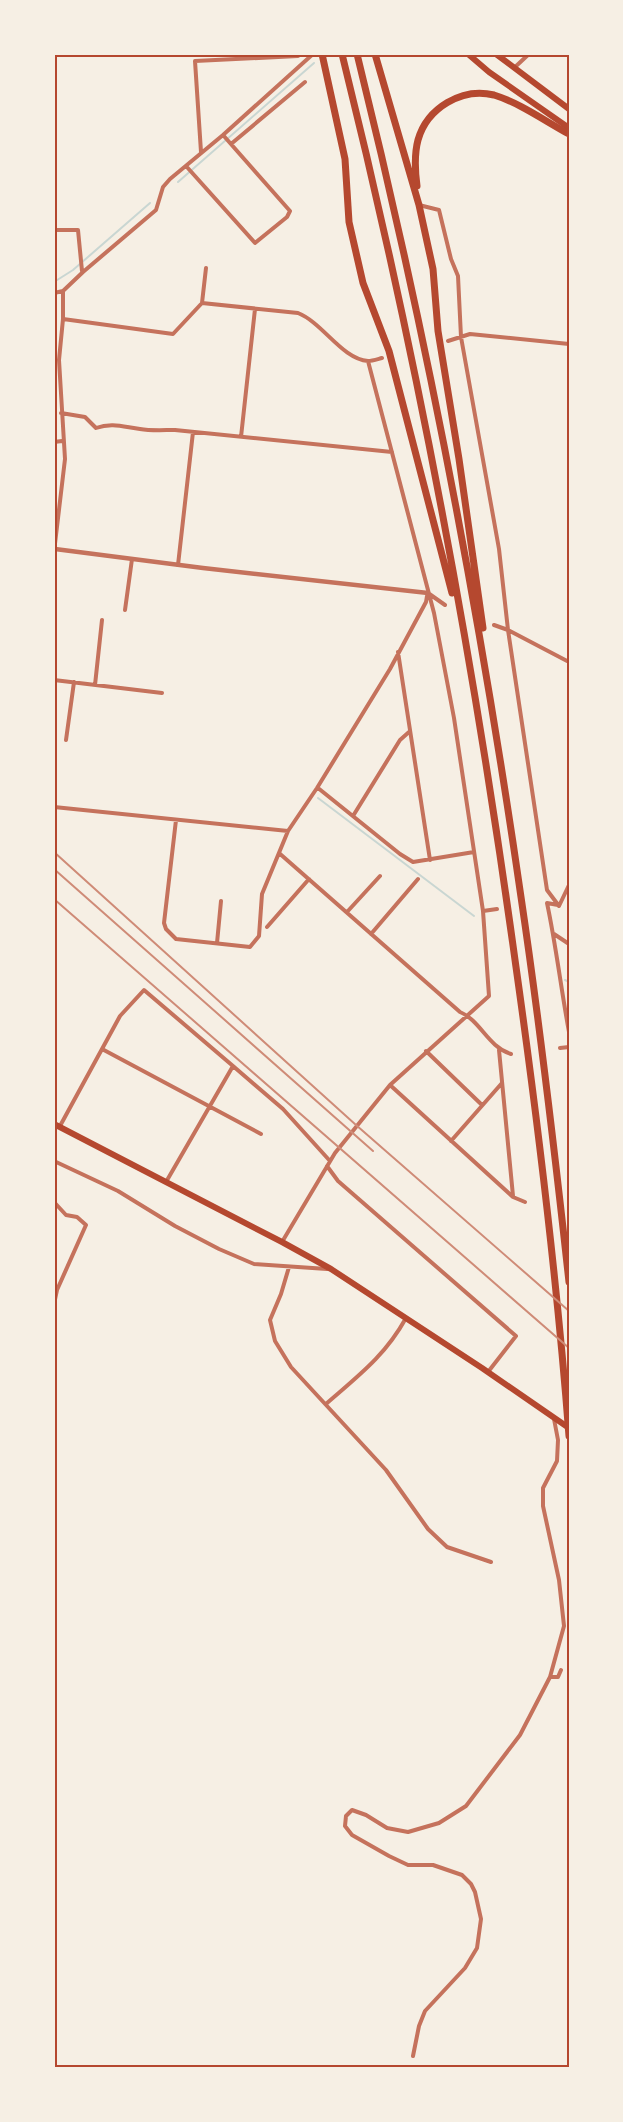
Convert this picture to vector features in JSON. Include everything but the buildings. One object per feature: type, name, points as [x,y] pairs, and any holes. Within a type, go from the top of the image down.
[{"type":"highway","points":[[322,54],[345,159],[349,222],[356,255],[363,283],[389,351],[469,659]]},
{"type":"highway","points":[[342,54],[405,326],[469,659],[512,934],[552,1259],[569,1436]]},
{"type":"highway","points":[[357,54],[442,434],[500,761],[539,1027],[569,1282]]},
{"type":"highway","points":[[375,54],[419,205],[433,269],[438,331],[497,721],[500,761]]},
{"type":"highway","points":[[468,54],[489,72],[569,128]]},
{"type":"highway","points":[[496,54],[569,109]]},
{"type":"highway","points":[[419,205],[415,166],[418,140],[434,113],[443,104],[455,98],[477,93],[494,95],[569,134]]},
{"type":"highway","points":[[57,1126],[331,1269],[569,1428]]},
{"type":"street","points":[[313,54],[224,136],[163,187],[156,210],[82,269],[63,291],[63,319],[56,360],[65,459],[54,551],[428,593],[445,605]]},
{"type":"street","points":[[514,68],[529,54]]},
{"type":"street","points":[[201,153],[195,61],[298,55],[299,66]]},
{"type":"street","points":[[231,143],[305,82]]},
{"type":"street","points":[[187,167],[255,243],[287,217],[290,211],[224,136]]},
{"type":"street","points":[[419,205],[439,210],[451,259],[458,276],[461,337],[499,549],[508,630],[547,890],[559,906]]},
{"type":"street","points":[[54,230],[78,230],[82,269]]},
{"type":"street","points":[[63,319],[173,334],[202,303],[206,268]]},
{"type":"street","points":[[54,292],[63,291]]},
{"type":"street","points":[[202,303],[298,313],[310,317],[349,355],[368,361],[382,358]]},
{"type":"street","points":[[241,436],[255,309]]},
{"type":"street","points":[[448,341],[470,334],[569,344]]},
{"type":"street","points":[[282,1242],[330,1161],[390,1085],[489,996],[483,911],[454,717],[434,612],[368,361]]},
{"type":"street","points":[[61,413],[85,417],[96,428],[114,424],[143,430],[241,436],[392,452]]},
{"type":"street","points":[[178,565],[193,432]]},
{"type":"street","points":[[54,442],[62,441]]},
{"type":"street","points":[[125,610],[132,559]]},
{"type":"street","points":[[176,820],[164,923],[166,929],[176,939],[250,947],[259,936],[262,894],[288,831],[390,669],[426,602],[428,593]]},
{"type":"street","points":[[95,685],[102,620]]},
{"type":"street","points":[[494,625],[569,662]]},
{"type":"street","points":[[398,651],[430,860]]},
{"type":"street","points":[[54,680],[162,693]]},
{"type":"street","points":[[66,740],[74,682]]},
{"type":"street","points":[[353,816],[400,740],[410,732]]},
{"type":"street","points":[[317,788],[413,862],[474,852]]},
{"type":"street","points":[[54,807],[288,831]]},
{"type":"street","points":[[279,853],[460,1012],[467,1015],[499,1050],[511,1054]]},
{"type":"street","points":[[347,912],[380,876]]},
{"type":"street","points":[[267,927],[309,879]]},
{"type":"street","points":[[371,934],[418,879]]},
{"type":"street","points":[[559,906],[569,885]]},
{"type":"street","points":[[217,943],[221,901]]},
{"type":"street","points":[[559,906],[547,903],[554,933],[560,987],[569,1032]]},
{"type":"street","points":[[483,911],[497,909]]},
{"type":"street","points":[[554,933],[569,944]]},
{"type":"street","points":[[57,1126],[120,1016],[144,990],[283,1109],[330,1161]]},
{"type":"street","points":[[560,1048],[569,1047]]},
{"type":"street","points":[[102,1049],[261,1134]]},
{"type":"street","points":[[499,1050],[513,1197]]},
{"type":"street","points":[[426,1051],[482,1105]]},
{"type":"street","points":[[166,1182],[233,1066]]},
{"type":"street","points":[[451,1141],[502,1082]]},
{"type":"street","points":[[390,1085],[513,1197],[525,1202]]},
{"type":"street","points":[[54,1161],[118,1191],[175,1226],[219,1249],[254,1264],[331,1269]]},
{"type":"street","points":[[327,1166],[338,1181],[516,1336],[488,1372]]},
{"type":"street","points":[[54,1202],[66,1215],[77,1217],[86,1225],[56,1289],[54,1304]]},
{"type":"street","points":[[289,1267],[270,1320],[275,1341],[291,1366],[386,1470],[428,1528],[447,1547],[491,1562]]},
{"type":"street","points":[[326,1404],[379,1357],[394,1340],[406,1318]]},
{"type":"street","points":[[413,2056],[419,2026],[425,2012],[465,1968],[477,1948],[481,1919],[475,1892],[462,1875],[433,1865],[408,1865],[352,1835],[345,1826],[346,1816],[352,1810],[366,1815],[387,1828],[408,1832],[439,1823],[466,1806],[520,1735],[550,1677],[564,1626],[559,1580],[543,1506],[543,1488],[557,1461],[558,1440],[553,1418]]},
{"type":"street","points":[[550,1677],[558,1677],[561,1670]]},
{"type":"waterway","points":[[178,182],[314,63]]},
{"type":"waterway","points":[[54,282],[73,270],[150,203]]},
{"type":"waterway","points":[[318,798],[474,916]]},
{"type":"waterway","points":[[565,980],[569,982]]},
{"type":"railway","points":[[54,852],[356,1125],[569,1311]]},
{"type":"railway","points":[[54,869],[373,1151]]},
{"type":"railway","points":[[54,899],[569,1348]]}]
